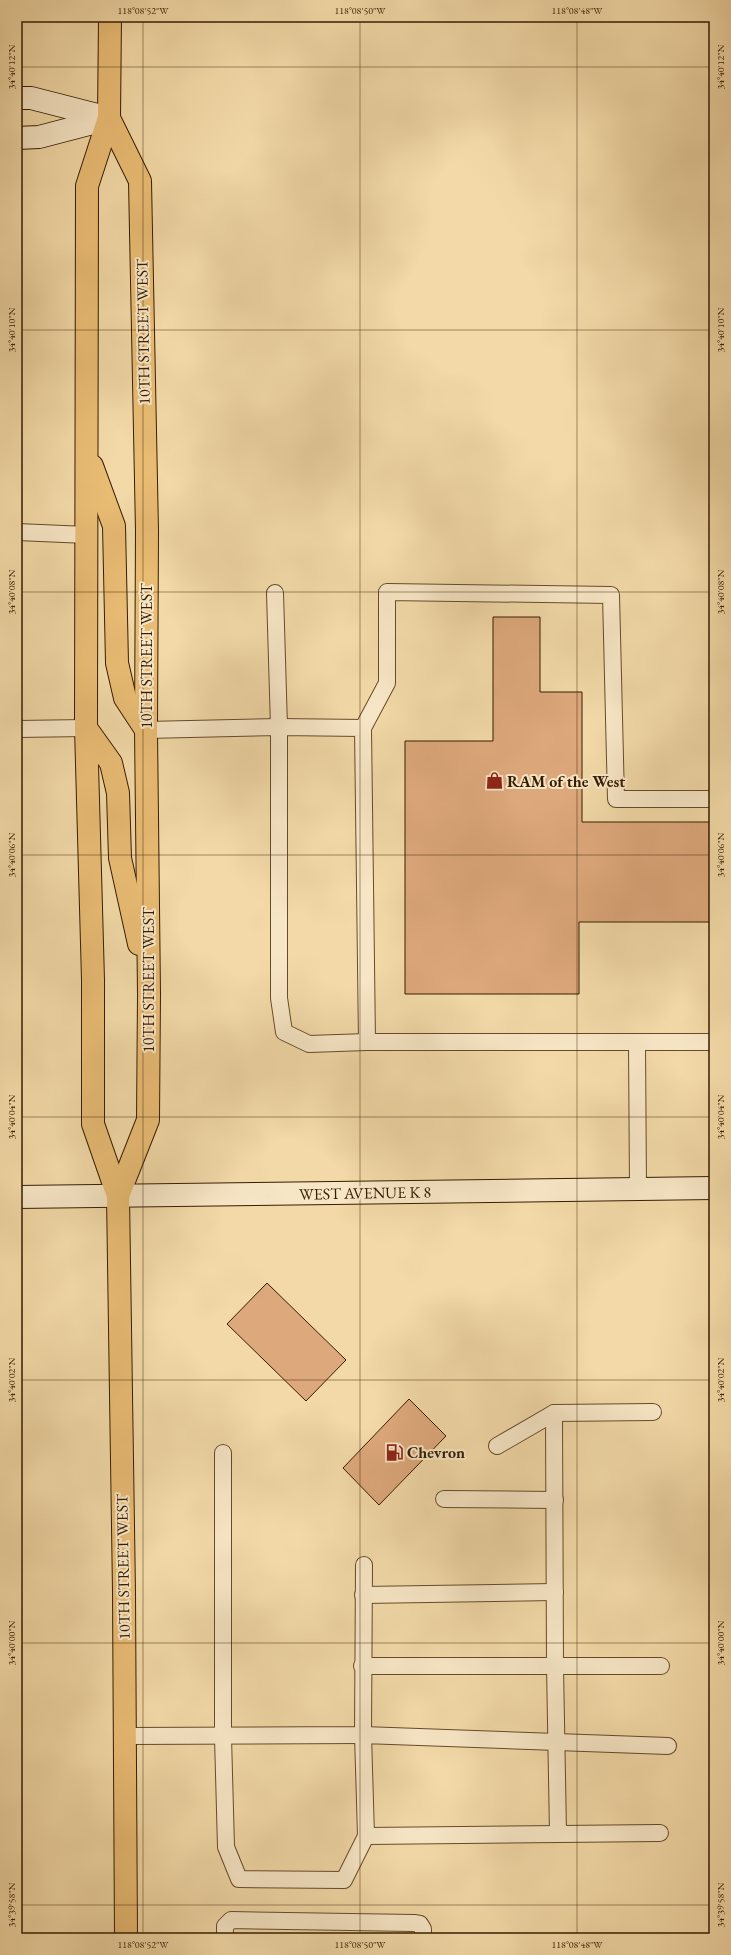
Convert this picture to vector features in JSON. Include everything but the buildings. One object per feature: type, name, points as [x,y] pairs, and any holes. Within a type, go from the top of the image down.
[{"type":"main road","name":"10TH STREET WEST","points":[[110,17],[109,118],[87,186],[86,728],[94,980],[93,1124],[118,1196],[126,1938]]},
{"type":"main road","name":"10TH STREET WEST","points":[[109,118],[140,181],[147,531],[146,730],[149,994],[148,1120],[118,1196]]},
{"type":"main road","points":[[87,454],[114,526],[117,663],[125,698],[146,730]]},
{"type":"main road","points":[[86,728],[111,763],[118,793],[120,858],[149,994]]},
{"type":"street","points":[[17,98],[31,98],[109,118]]},
{"type":"street","points":[[17,138],[39,137],[109,118]]},
{"type":"street","name":"WEST AVENUE K 8","points":[[17,1197],[714,1188]]},
{"type":"lane","points":[[17,532],[87,535]]},
{"type":"lane","points":[[367,1042],[363,728],[388,683],[388,592],[611,595],[616,799],[714,799]]},
{"type":"lane","points":[[275,593],[278,727],[278,998],[284,1032],[309,1044],[367,1042],[714,1042]]},
{"type":"lane","points":[[146,730],[278,727],[363,728]]},
{"type":"lane","points":[[17,729],[86,728]]},
{"type":"lane","points":[[637,1043],[638,1189]]},
{"type":"lane","points":[[497,1446],[554,1413],[653,1412]]},
{"type":"lane","points":[[554,1413],[555,1666],[558,1833]]},
{"type":"lane","points":[[224,1453],[223,1737],[226,1846],[239,1879],[344,1880],[366,1836],[362,1666],[364,1565]]},
{"type":"lane","points":[[444,1499],[555,1500]]},
{"type":"lane","points":[[363,1595],[555,1592]]},
{"type":"lane","points":[[362,1666],[661,1666]]},
{"type":"lane","points":[[124,1736],[363,1736],[668,1746]]},
{"type":"lane","points":[[366,1836],[660,1833]]},
{"type":"lane","points":[[225,1938],[225,1926],[231,1920],[414,1923],[420,1924],[423,1929],[423,1938]]},
{"type":"place","name":"RAM of the West","points":[[494,781]]},
{"type":"place","name":"Chevron","points":[[394,1452]]}]
